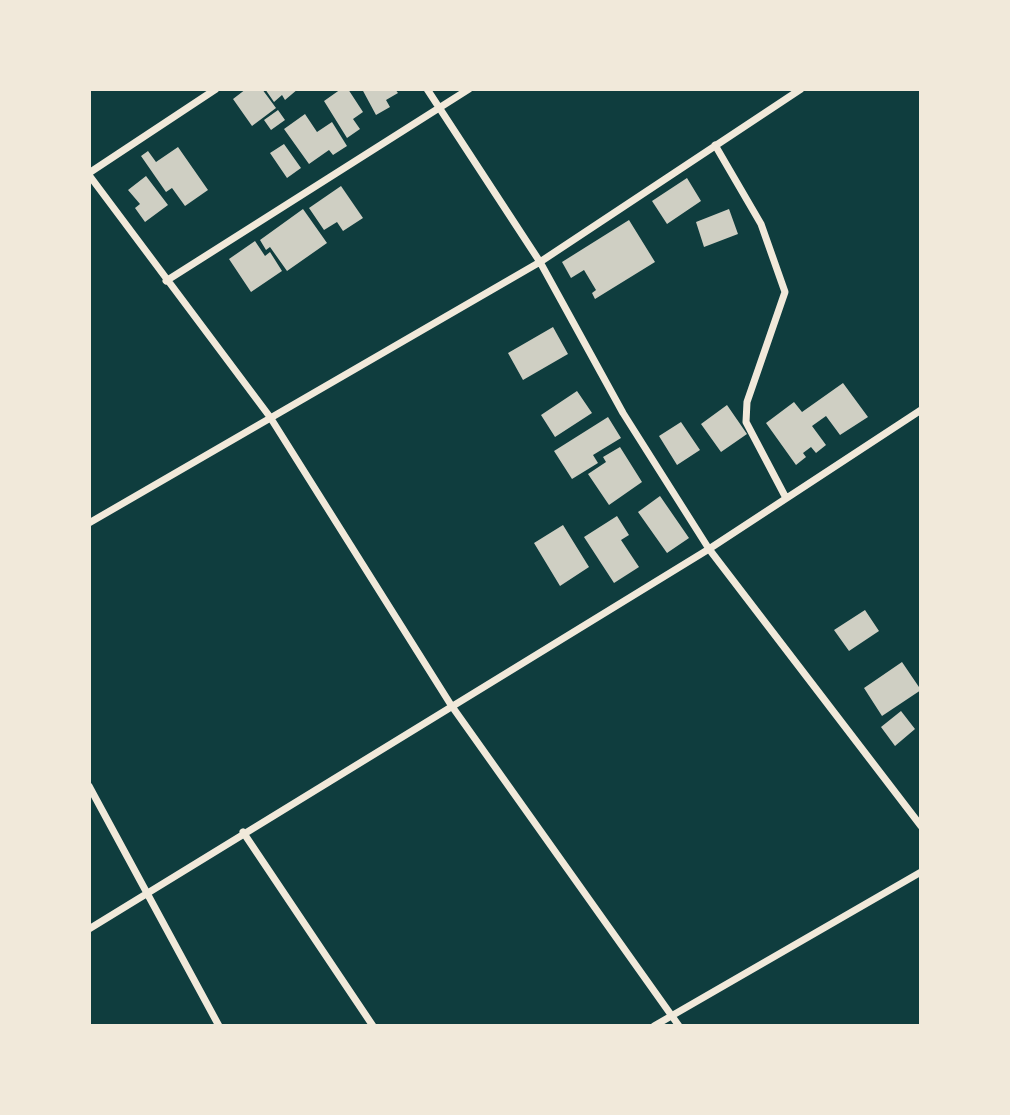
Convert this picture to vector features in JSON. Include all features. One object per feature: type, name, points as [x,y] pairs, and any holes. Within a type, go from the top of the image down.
[{"type":"street","points":[[216,89],[89,174],[166,281],[270,417],[451,705],[679,1026]]},
{"type":"street","points":[[427,89],[540,262],[622,413],[709,548],[921,826]]},
{"type":"street","points":[[166,281],[469,89]]},
{"type":"street","points":[[89,523],[540,262],[801,89]]},
{"type":"street","points":[[715,145],[761,224],[785,292],[747,402],[746,422],[786,498]]},
{"type":"street","points":[[89,929],[709,548],[921,410]]},
{"type":"street","points":[[89,786],[219,1026]]},
{"type":"street","points":[[243,832],[373,1026]]},
{"type":"street","points":[[654,1026],[921,872]]},
{"type":"building","points":[[246,89],[262,89],[276,108],[252,126],[233,99]]},
{"type":"building","points":[[265,89],[298,89],[285,100],[282,95],[274,102]]},
{"type":"building","points":[[341,89],[348,89],[363,112],[353,119],[360,129],[347,138],[324,101]]},
{"type":"building","points":[[362,89],[395,89],[398,93],[386,100],[390,107],[376,115]]},
{"type":"building","points":[[278,110],[285,120],[271,130],[264,120]]},
{"type":"building","points":[[305,114],[317,132],[332,122],[347,146],[333,155],[329,150],[309,164],[284,129]]},
{"type":"building","points":[[284,144],[301,168],[287,178],[270,153]]},
{"type":"building","points":[[178,147],[208,190],[185,206],[172,188],[166,192],[141,156],[148,151],[156,162]]},
{"type":"building","points":[[146,176],[168,205],[145,222],[135,208],[140,204],[128,190]]},
{"type":"building","points":[[687,178],[701,201],[667,224],[652,201]]},
{"type":"building","points":[[341,186],[363,218],[343,231],[337,222],[324,230],[309,208]]},
{"type":"building","points":[[303,209],[327,243],[287,271],[270,247],[266,250],[260,240]]},
{"type":"building","points":[[729,209],[738,234],[704,247],[696,222]]},
{"type":"building","points":[[629,220],[655,262],[595,299],[592,293],[596,290],[584,270],[571,278],[562,262]]},
{"type":"building","points":[[255,241],[265,256],[270,252],[282,271],[251,292],[229,259]]},
{"type":"building","points":[[553,327],[568,354],[523,380],[508,353]]},
{"type":"building","points":[[843,383],[868,417],[840,435],[826,416],[812,426],[826,445],[816,453],[811,447],[803,453],[806,457],[796,465],[766,423],[794,402],[802,412]]},
{"type":"building","points":[[577,391],[592,413],[555,437],[541,415]]},
{"type":"building","points":[[727,405],[747,434],[721,452],[701,424]]},
{"type":"building","points":[[608,417],[621,438],[593,455],[598,463],[572,479],[554,451]]},
{"type":"building","points":[[681,422],[700,450],[677,465],[659,436]]},
{"type":"building","points":[[620,447],[642,482],[609,505],[588,474],[606,462],[603,457]]},
{"type":"building","points":[[660,496],[689,538],[667,553],[638,512]]},
{"type":"building","points":[[617,516],[629,535],[621,540],[639,567],[614,583],[584,537]]},
{"type":"building","points":[[563,525],[589,567],[560,586],[534,543]]},
{"type":"building","points":[[865,610],[879,631],[849,651],[834,630]]},
{"type":"building","points":[[902,662],[921,690],[882,716],[864,688]]},
{"type":"building","points":[[901,711],[915,729],[895,746],[881,727]]}]
